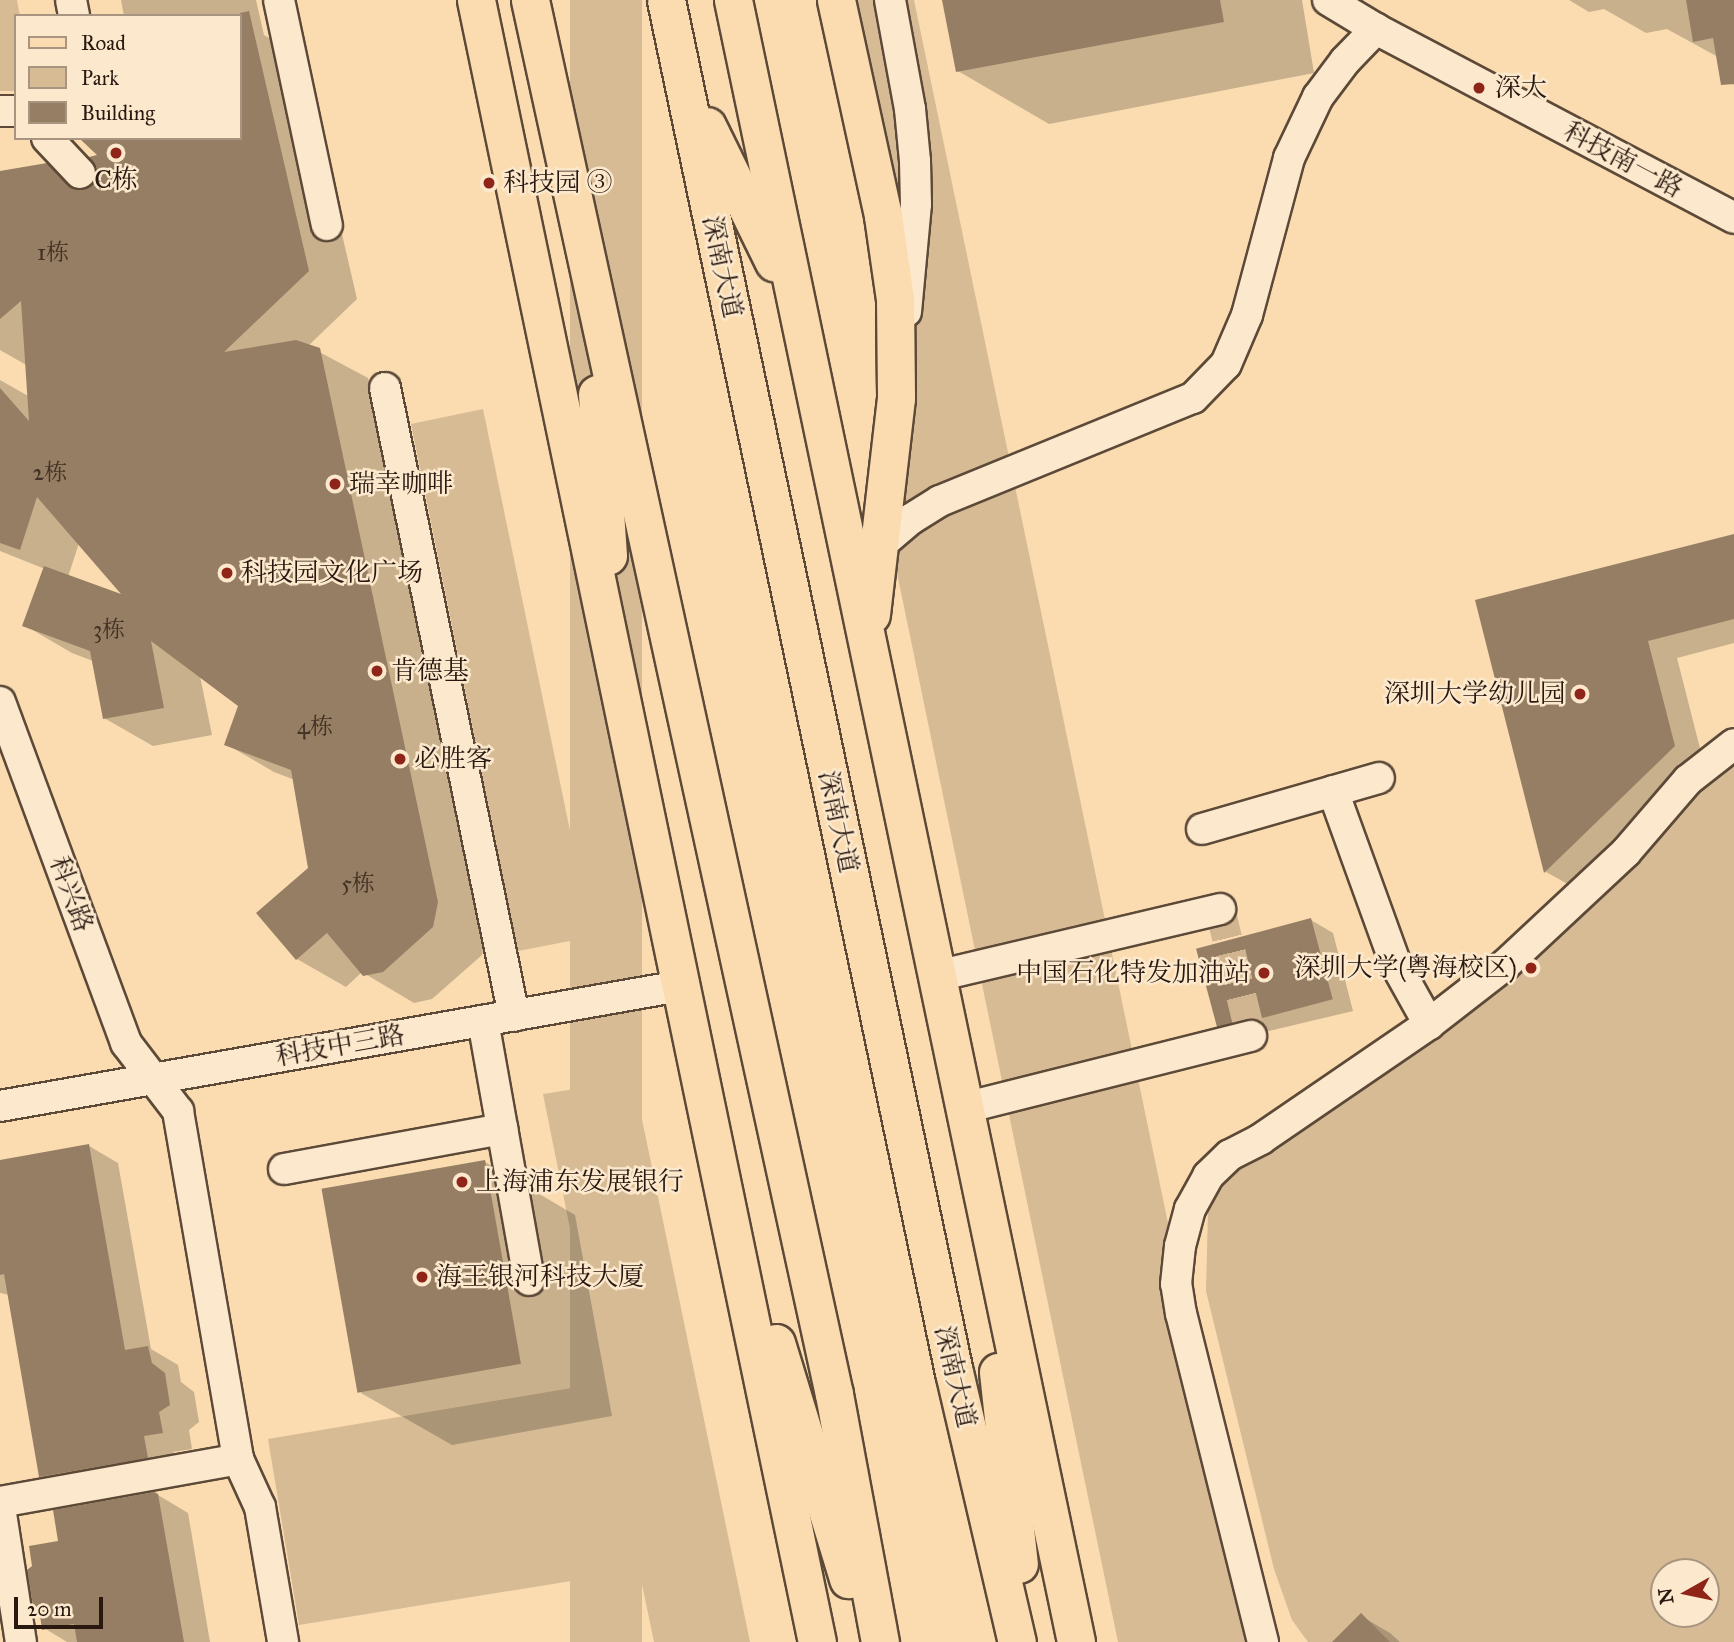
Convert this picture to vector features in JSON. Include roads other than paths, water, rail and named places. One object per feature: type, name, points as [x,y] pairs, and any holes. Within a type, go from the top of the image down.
[{"type":"main road","points":[[476,0],[817,1642]]},
{"type":"main road","points":[[530,0],[834,1394],[880,1642]]},
{"type":"main road","name":"深南大道","points":[[666,0],[951,1359],[1017,1642]]},
{"type":"main road","points":[[733,0],[1076,1642]]},
{"type":"main road","points":[[836,0],[883,216],[895,299],[896,397],[867,644]]},
{"type":"main road","points":[[683,78],[798,310]]},
{"type":"main road","points":[[589,267],[618,691]]},
{"type":"main road","points":[[707,1118],[867,1642]]},
{"type":"main road","points":[[977,1167],[1027,1642]]},
{"type":"street","points":[[279,0],[327,225]]},
{"type":"street","points":[[890,0],[910,109],[915,161],[913,248],[896,397]]},
{"type":"street","name":"科技南一路","points":[[1328,0],[1376,29],[1734,218]]},
{"type":"street","points":[[880,546],[911,519],[949,496],[1194,398],[1226,364],[1247,315],[1289,158],[1318,97],[1345,61],[1376,29]]},
{"type":"street","points":[[49,140],[80,173]]},
{"type":"street","points":[[385,388],[514,1016]]},
{"type":"street","name":"科兴路","points":[[0,702],[126,1043],[178,1111],[238,1459],[260,1507],[283,1642]]},
{"type":"street","points":[[1263,1642],[1181,1314],[1176,1284],[1190,1209],[1208,1176],[1230,1155],[1261,1139],[1429,1024],[1514,956],[1626,852],[1688,780],[1734,744]]},
{"type":"street","points":[[1202,829],[1379,778]]},
{"type":"street","points":[[1333,791],[1396,965],[1429,1024]]},
{"type":"street","points":[[937,976],[1220,909]]},
{"type":"street","name":"科技中三路","points":[[0,1106],[680,986]]},
{"type":"street","points":[[483,1021],[529,1280]]},
{"type":"street","points":[[964,1108],[1251,1036]]},
{"type":"street","points":[[284,1168],[502,1129]]},
{"type":"street","points":[[22,1642],[5,1576],[0,1505],[238,1459]]},
{"type":"tunnel","points":[[1220,909],[1251,1036]]},
{"type":"place","name":"深大","points":[[1479,88]]},
{"type":"place","name":"C栋","points":[[116,153]]},
{"type":"place","name":"科技园 ③","points":[[489,183]]},
{"type":"place","name":"瑞幸咖啡","points":[[335,484]]},
{"type":"place","name":"科技园文化广场","points":[[227,573]]},
{"type":"place","name":"肯德基","points":[[377,671]]},
{"type":"place","name":"深圳大学幼儿园","points":[[1580,694]]},
{"type":"place","name":"必胜客","points":[[400,759]]},
{"type":"place","name":"深圳大学(粤海校区)","points":[[1531,968]]},
{"type":"place","name":"中国石化特发加油站","points":[[1264,973]]},
{"type":"place","name":"上海浦东发展银行","points":[[462,1182]]},
{"type":"place","name":"海王银河科技大厦","points":[[422,1277]]}]
